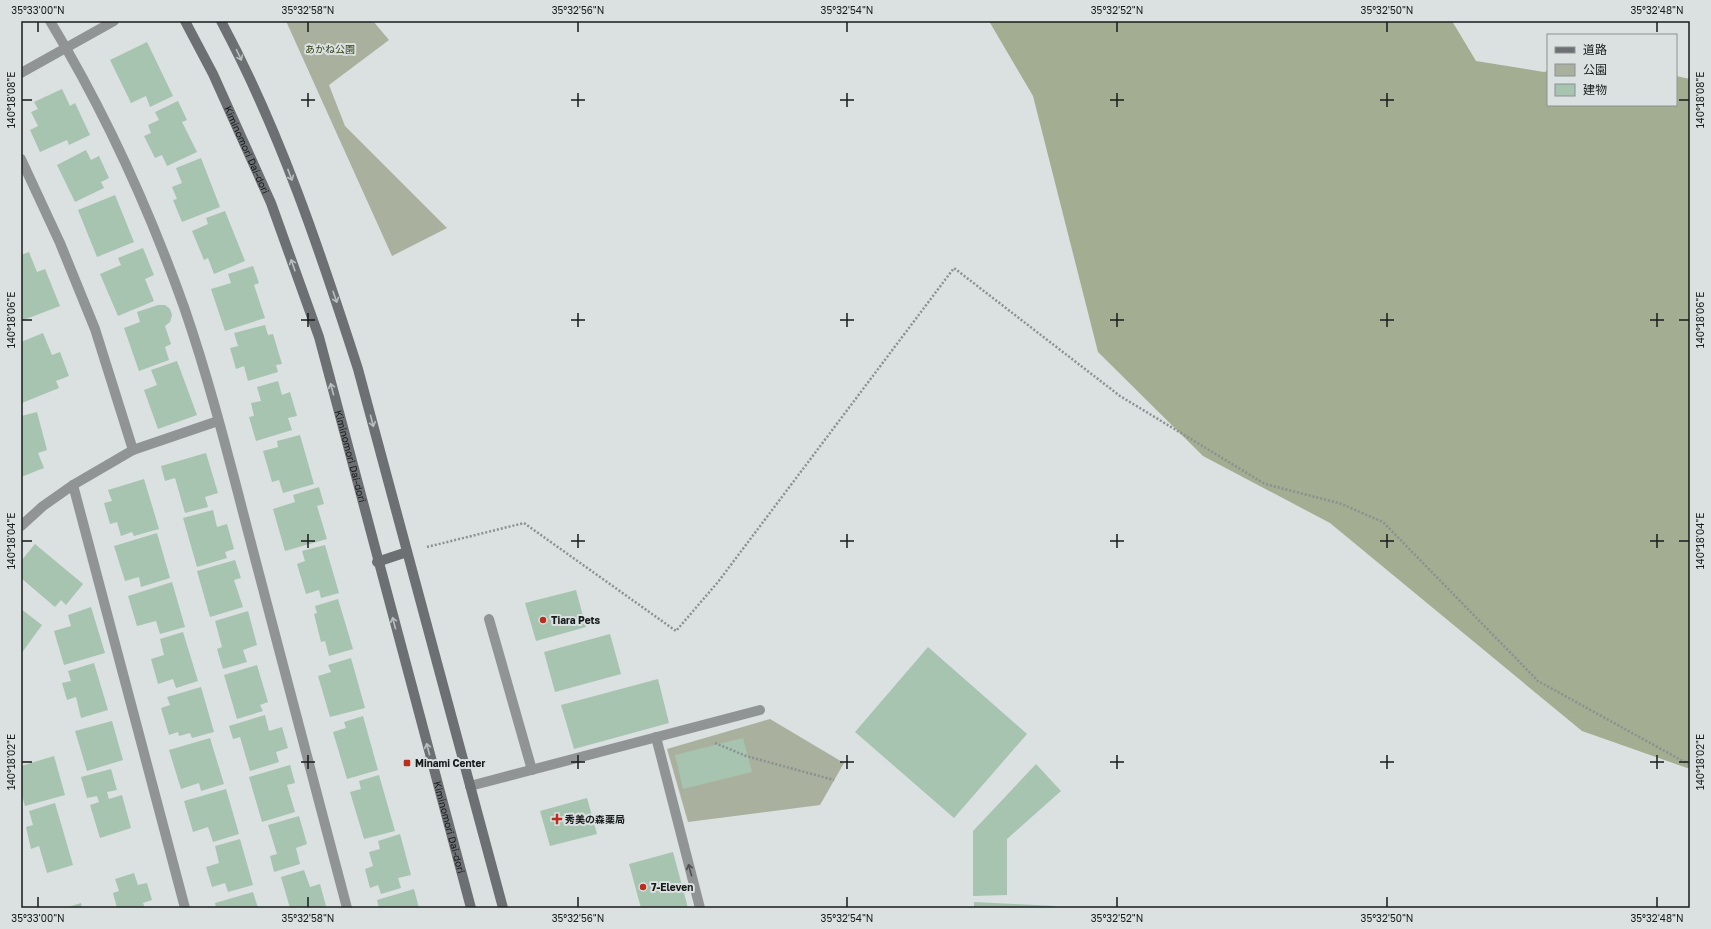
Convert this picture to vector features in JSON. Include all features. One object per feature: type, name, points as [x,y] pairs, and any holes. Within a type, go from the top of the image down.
[{"type":"street","points":[[50,21],[66,47],[103,118],[151,221],[184,308],[218,421],[348,908]]},
{"type":"street","points":[[21,73],[114,21]]},
{"type":"street","name":"Kiminomori Dai-dori","points":[[185,21],[213,74],[271,203],[318,337],[377,562],[471,908]]},
{"type":"street","points":[[221,21],[273,129],[335,296],[358,369],[503,908]]},
{"type":"street","points":[[21,159],[60,243],[94,329],[133,450]]},
{"type":"street","points":[[21,526],[43,506],[73,485],[133,450],[218,421]]},
{"type":"street","points":[[73,485],[185,908]]},
{"type":"street","points":[[377,562],[407,552]]},
{"type":"street","points":[[489,619],[532,770]]},
{"type":"street","points":[[470,786],[760,710]]},
{"type":"street","points":[[656,737],[700,908]]},
{"type":"path","points":[[407,552],[524,523],[676,631],[718,582],[954,268],[1120,396],[1265,484],[1339,503],[1382,522],[1538,681],[1690,765]]},
{"type":"path","points":[[683,730],[746,756],[834,780]]},
{"type":"green space","name":"あかね公園","points":[[286,21],[373,21],[389,40],[329,85],[345,126],[447,228],[392,256]]},
{"type":"green space","points":[[989,21],[1452,21],[1476,61],[1547,71],[1547,106],[1677,106],[1677,76],[1690,79],[1690,769],[1582,731],[1330,523],[1203,456],[1098,352],[1033,96]]},
{"type":"green space","points":[[770,719],[844,763],[820,805],[688,822],[667,749]]},
{"type":"building","points":[[147,42],[173,96],[150,107],[146,96],[131,103],[110,60]]},
{"type":"building","points":[[62,89],[70,106],[75,103],[90,135],[69,145],[67,140],[40,152],[30,130],[38,126],[31,112],[38,109],[34,102]]},
{"type":"building","points":[[178,101],[187,120],[182,122],[197,152],[167,166],[162,155],[155,158],[144,136],[151,133],[148,125],[159,120],[155,112]]},
{"type":"building","points":[[86,150],[91,160],[99,156],[109,178],[101,182],[104,188],[75,202],[57,165]]},
{"type":"building","points":[[201,158],[220,207],[182,222],[173,200],[177,199],[172,187],[182,183],[176,168]]},
{"type":"building","points":[[115,195],[134,242],[97,257],[78,210]]},
{"type":"building","points":[[225,211],[245,261],[214,274],[208,258],[204,260],[192,231],[208,224],[206,218]]},
{"type":"building","points":[[143,248],[154,275],[145,279],[154,301],[118,316],[100,274],[121,265],[118,258]]},
{"type":"building","points":[[29,252],[37,272],[45,269],[60,306],[21,321],[21,255]]},
{"type":"building","points":[[253,266],[259,283],[254,285],[265,318],[225,331],[211,289],[231,283],[228,274]]},
{"type":"building","points":[[158,305],[165,305],[170,309],[172,315],[170,322],[165,326],[171,344],[165,347],[169,360],[139,371],[124,328],[140,322],[137,312]]},
{"type":"building","points":[[265,325],[268,335],[273,334],[282,364],[276,365],[278,372],[248,381],[244,366],[236,369],[230,348],[238,346],[234,333]]},
{"type":"building","points":[[43,333],[52,355],[60,352],[69,376],[56,381],[59,388],[22,403],[21,342]]},
{"type":"building","points":[[177,361],[197,415],[158,429],[144,390],[157,385],[151,370]]},
{"type":"building","points":[[278,381],[282,395],[290,392],[297,416],[288,418],[292,430],[256,441],[249,417],[254,416],[251,403],[261,401],[257,387]]},
{"type":"building","points":[[37,412],[47,450],[38,453],[44,468],[21,477],[21,416]]},
{"type":"building","points":[[300,435],[314,484],[283,493],[279,480],[272,482],[263,451],[278,447],[277,441]]},
{"type":"building","points":[[206,453],[218,493],[205,497],[208,507],[185,513],[175,478],[165,481],[161,466]]},
{"type":"building","points":[[144,479],[159,529],[134,536],[132,532],[121,536],[117,522],[110,524],[104,503],[112,501],[108,490]]},
{"type":"building","points":[[319,487],[324,504],[317,506],[327,539],[285,551],[273,509],[295,502],[293,495]]},
{"type":"building","points":[[213,510],[217,527],[227,524],[234,549],[225,552],[227,558],[197,567],[183,518]]},
{"type":"building","points":[[157,533],[170,578],[141,587],[139,577],[125,581],[114,546]]},
{"type":"building","points":[[35,544],[83,584],[66,605],[61,600],[55,607],[21,578],[21,561]]},
{"type":"building","points":[[325,545],[339,593],[321,598],[319,590],[306,594],[297,564],[305,561],[302,551]]},
{"type":"building","points":[[235,560],[241,578],[234,580],[243,607],[210,617],[197,571]]},
{"type":"building","points":[[172,582],[185,627],[160,634],[156,621],[137,626],[128,596]]},
{"type":"building","points":[[576,590],[586,627],[536,641],[525,603]]},
{"type":"building","points":[[338,599],[353,649],[329,656],[325,641],[321,642],[314,614],[317,613],[315,606]]},
{"type":"building","points":[[91,607],[105,653],[64,665],[54,631],[71,626],[68,615]]},
{"type":"building","points":[[21,609],[42,625],[21,654]]},
{"type":"building","points":[[248,611],[257,645],[243,650],[247,662],[223,669],[217,649],[222,647],[215,621]]},
{"type":"building","points":[[183,632],[198,681],[176,688],[173,679],[158,684],[151,659],[164,655],[160,639]]},
{"type":"building","points":[[610,634],[621,674],[555,692],[544,652]]},
{"type":"building","points":[[928,647],[1027,734],[954,818],[855,732]]},
{"type":"building","points":[[351,658],[365,708],[330,717],[318,676],[331,672],[328,665]]},
{"type":"building","points":[[94,663],[108,710],[81,718],[76,697],[67,700],[62,683],[71,681],[68,671]]},
{"type":"building","points":[[257,665],[268,702],[260,705],[263,711],[237,719],[224,675]]},
{"type":"building","points":[[658,679],[669,723],[574,749],[561,705]]},
{"type":"building","points":[[201,687],[214,732],[192,738],[190,733],[179,736],[178,732],[169,735],[161,708],[170,705],[167,697]]},
{"type":"building","points":[[265,715],[269,731],[282,727],[288,748],[276,752],[279,762],[250,771],[240,737],[233,739],[229,726]]},
{"type":"building","points":[[363,716],[378,770],[347,779],[333,732],[346,728],[344,722]]},
{"type":"building","points":[[112,721],[123,760],[87,771],[75,731]]},
{"type":"building","points":[[210,738],[224,784],[201,791],[199,783],[181,789],[169,750]]},
{"type":"building","points":[[743,738],[752,772],[683,789],[675,755]]},
{"type":"building","points":[[54,756],[65,795],[25,806],[21,792],[21,766]]},
{"type":"building","points":[[1036,764],[1061,791],[1007,839],[1007,895],[973,896],[973,831]]},
{"type":"building","points":[[290,765],[295,783],[287,785],[295,812],[262,822],[249,777]]},
{"type":"building","points":[[111,769],[117,790],[107,792],[109,799],[122,795],[131,828],[100,838],[90,805],[99,802],[97,796],[87,798],[81,777]]},
{"type":"building","points":[[379,775],[395,831],[364,839],[350,792],[361,789],[359,781]]},
{"type":"building","points":[[226,789],[239,834],[213,842],[208,827],[193,832],[184,801]]},
{"type":"building","points":[[587,798],[597,834],[550,846],[540,811]]},
{"type":"building","points":[[55,803],[73,865],[47,873],[39,846],[31,849],[26,827],[33,825],[29,811]]},
{"type":"building","points":[[299,816],[307,844],[296,848],[300,864],[274,872],[270,856],[277,854],[268,825]]},
{"type":"building","points":[[400,834],[411,875],[398,878],[401,888],[381,894],[378,885],[370,888],[365,869],[373,866],[369,852],[380,849],[378,841]]},
{"type":"building","points":[[240,839],[253,885],[228,892],[225,883],[212,887],[206,867],[219,863],[215,846]]},
{"type":"building","points":[[673,852],[688,908],[641,908],[629,864]]},
{"type":"building","points":[[304,870],[310,887],[320,884],[326,906],[319,908],[290,908],[281,877]]},
{"type":"building","points":[[134,873],[138,885],[147,883],[152,900],[143,903],[145,908],[117,908],[113,893],[119,891],[115,879]]},
{"type":"building","points":[[414,889],[419,908],[379,908],[377,900]]},
{"type":"building","points":[[253,892],[258,908],[216,908],[215,903]]},
{"type":"building","points":[[974,902],[1055,906],[1054,908],[974,908]]},
{"type":"building","points":[[81,903],[82,908],[65,908]]},
{"type":"place","name":"Tiara Pets","points":[[543,620]]},
{"type":"place","name":"Minami Center","points":[[407,763]]},
{"type":"place","name":"秀美の森薬局","points":[[557,819]]},
{"type":"place","name":"7-Eleven","points":[[643,887]]}]
